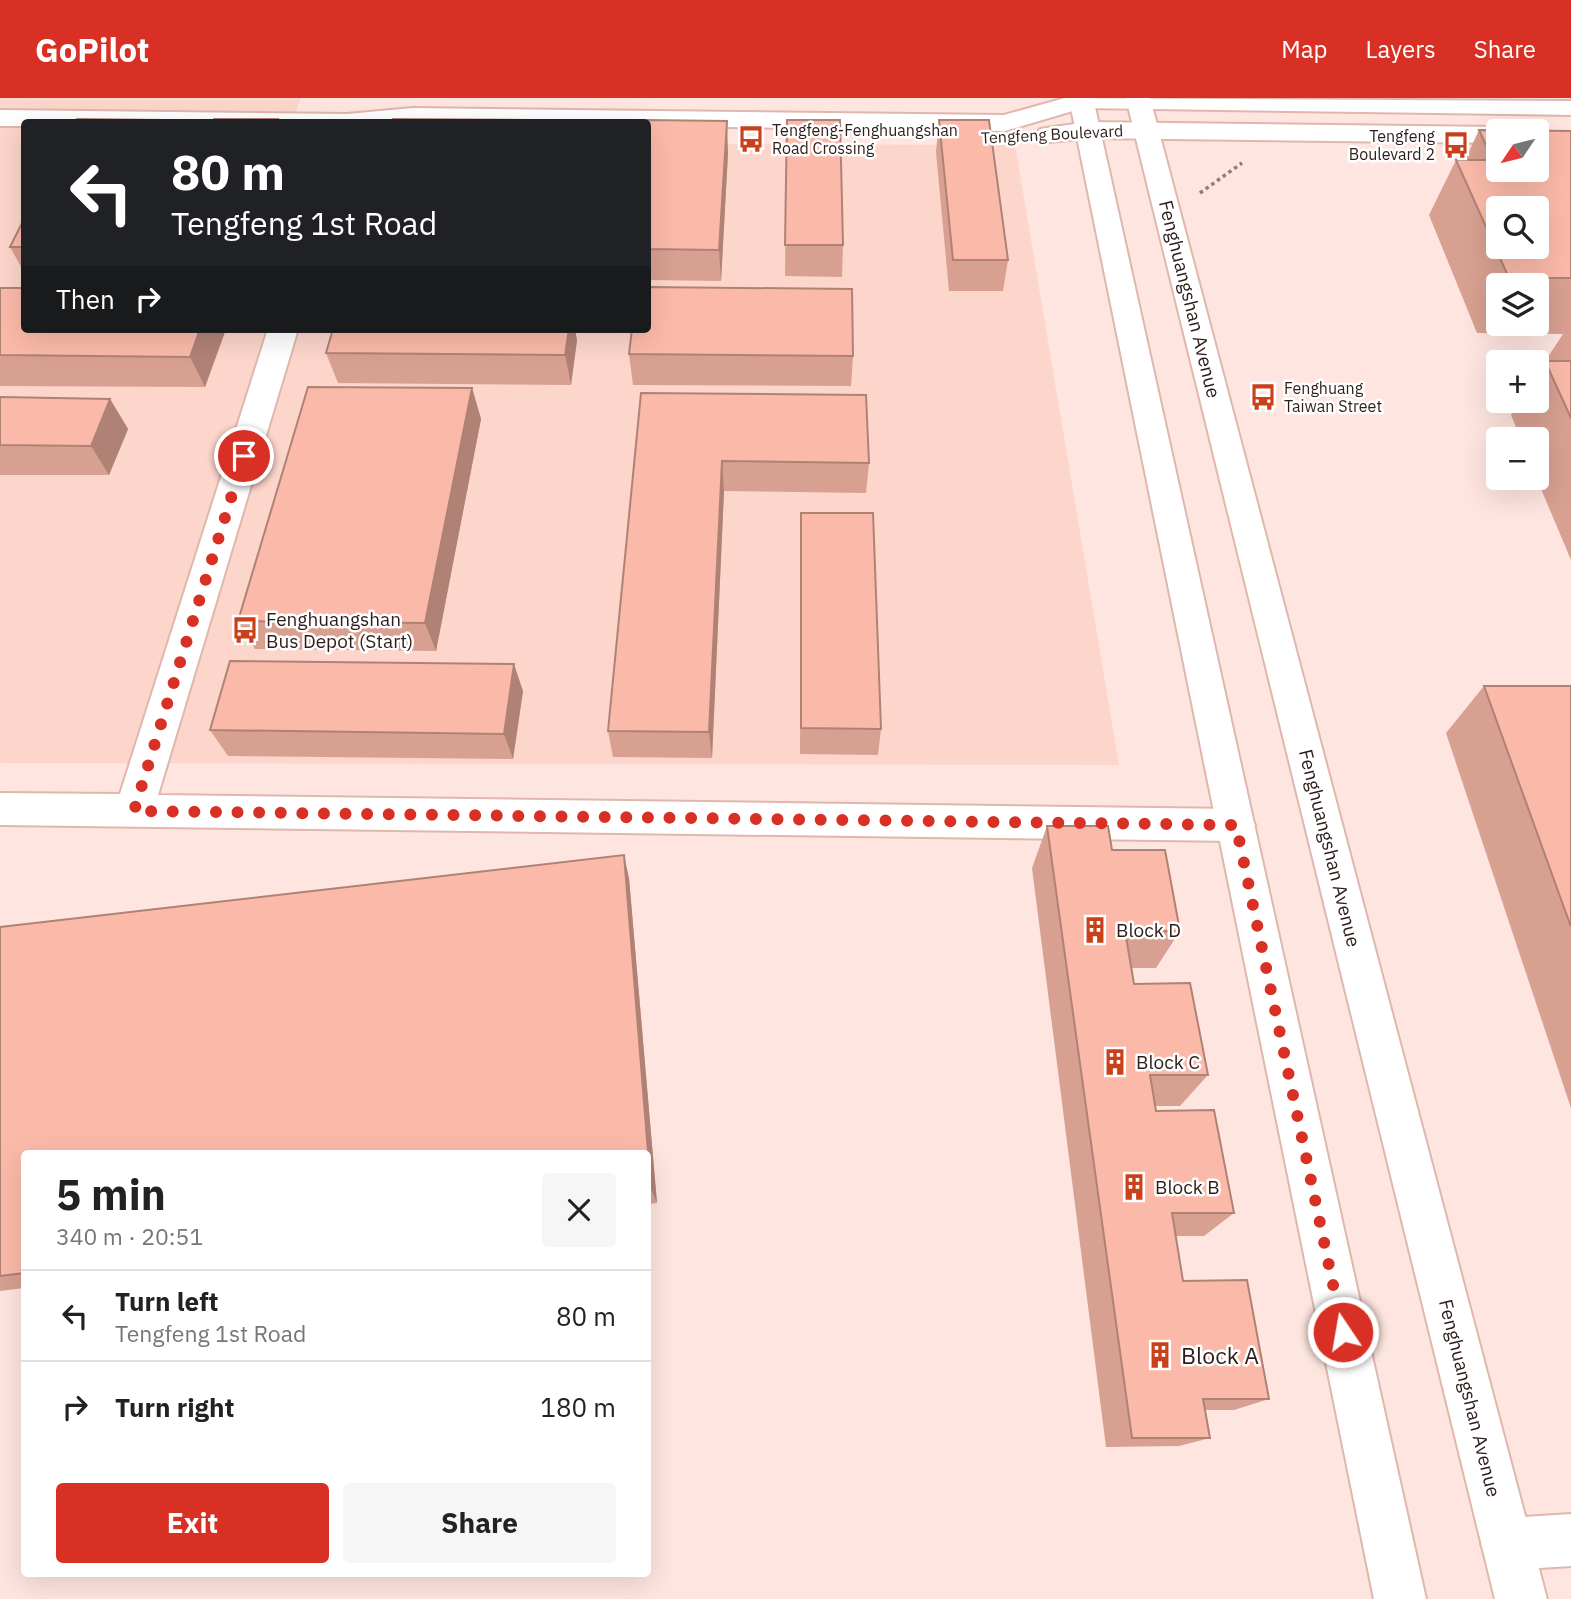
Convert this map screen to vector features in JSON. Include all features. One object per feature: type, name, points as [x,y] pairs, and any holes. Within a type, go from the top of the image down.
[{"type":"street","points":[[348,119],[354,98]]},
{"type":"street","name":"Tengfeng Boulevard","points":[[380,119],[414,116],[1005,123],[1083,110],[1571,108]]},
{"type":"street","points":[[1083,110],[1400,1599]]},
{"type":"street","name":"Tengfeng Boulevard","points":[[651,133],[1009,138],[1083,110]]},
{"type":"street","name":"Tengfeng Boulevard","points":[[1142,110],[1486,134]]},
{"type":"street","name":"Fenghuangshan Avenue","points":[[1142,110],[1521,1599]]},
{"type":"street","name":"Tengfeng Boulevard","points":[[0,118],[87,119]]},
{"type":"street","points":[[134,811],[282,333]]},
{"type":"street","points":[[0,809],[1236,825]]},
{"type":"street","points":[[1507,1544],[1571,1540]]},
{"type":"path","points":[[1200,193],[1251,157]]},
{"type":"shaded area","points":[[0,98],[301,98],[293,119],[21,119],[21,333],[651,333],[651,144],[1015,145],[1119,765],[0,763]]},
{"type":"building","points":[[651,120],[727,121],[719,250],[651,249]]},
{"type":"building","points":[[787,120],[840,120],[843,245],[785,245]]},
{"type":"building","points":[[939,120],[989,120],[1008,260],[953,260]]},
{"type":"building","points":[[1479,130],[1486,130],[1486,145]]},
{"type":"building","points":[[1549,131],[1571,131],[1571,278],[1549,278],[1549,273],[1507,273],[1500,259],[1549,259],[1549,196],[1486,196],[1486,227],[1456,160],[1486,160],[1486,182],[1549,182]]},
{"type":"building","points":[[21,225],[21,247],[10,247]]},
{"type":"building","points":[[651,287],[852,289],[853,356],[629,354],[632,333],[651,333]]},
{"type":"building","points":[[0,288],[21,288],[21,333],[199,333],[190,357],[0,355]]},
{"type":"building","points":[[332,333],[568,333],[565,355],[326,353]]},
{"type":"building","points":[[1549,361],[1571,361],[1571,418],[1549,370]]},
{"type":"building","points":[[308,387],[472,388],[425,623],[238,621]]},
{"type":"building","points":[[641,393],[866,395],[869,463],[722,461],[709,732],[608,731]]},
{"type":"building","points":[[0,397],[110,399],[91,446],[0,445]]},
{"type":"building","points":[[801,513],[873,513],[881,729],[801,728]]},
{"type":"building","points":[[230,661],[514,664],[504,734],[210,730]]},
{"type":"building","points":[[1484,686],[1571,686],[1571,927]]},
{"type":"building","points":[[1047,826],[1108,826],[1112,850],[1165,850],[1180,931],[1125,931],[1134,984],[1190,983],[1208,1075],[1150,1075],[1156,1111],[1214,1110],[1234,1213],[1172,1213],[1183,1281],[1247,1280],[1269,1399],[1203,1399],[1210,1438],[1132,1438]]},
{"type":"building","points":[[624,855],[648,1150],[21,1150],[21,1273],[0,1276],[0,927]]},
{"type":"place","name":"Tengfeng-Fenghuangshan Road Crossing","points":[[751,139]]},
{"type":"place","name":"Tengfeng Boulevard 2","points":[[1456,145]]},
{"type":"place","name":"Fenghuang Taiwan Street","points":[[1263,397]]},
{"type":"place","name":"Fenghuangshan Bus Depot (Start)","points":[[245,630]]},
{"type":"place","name":"Block D","points":[[1095,930]]},
{"type":"place","name":"Block C","points":[[1115,1062]]},
{"type":"place","name":"Block B","points":[[1134,1187]]},
{"type":"place","name":"Block A","points":[[1160,1355]]},
{"type":"route","points":[[244,456],[134,811],[1236,825],[1343,1332]]}]
